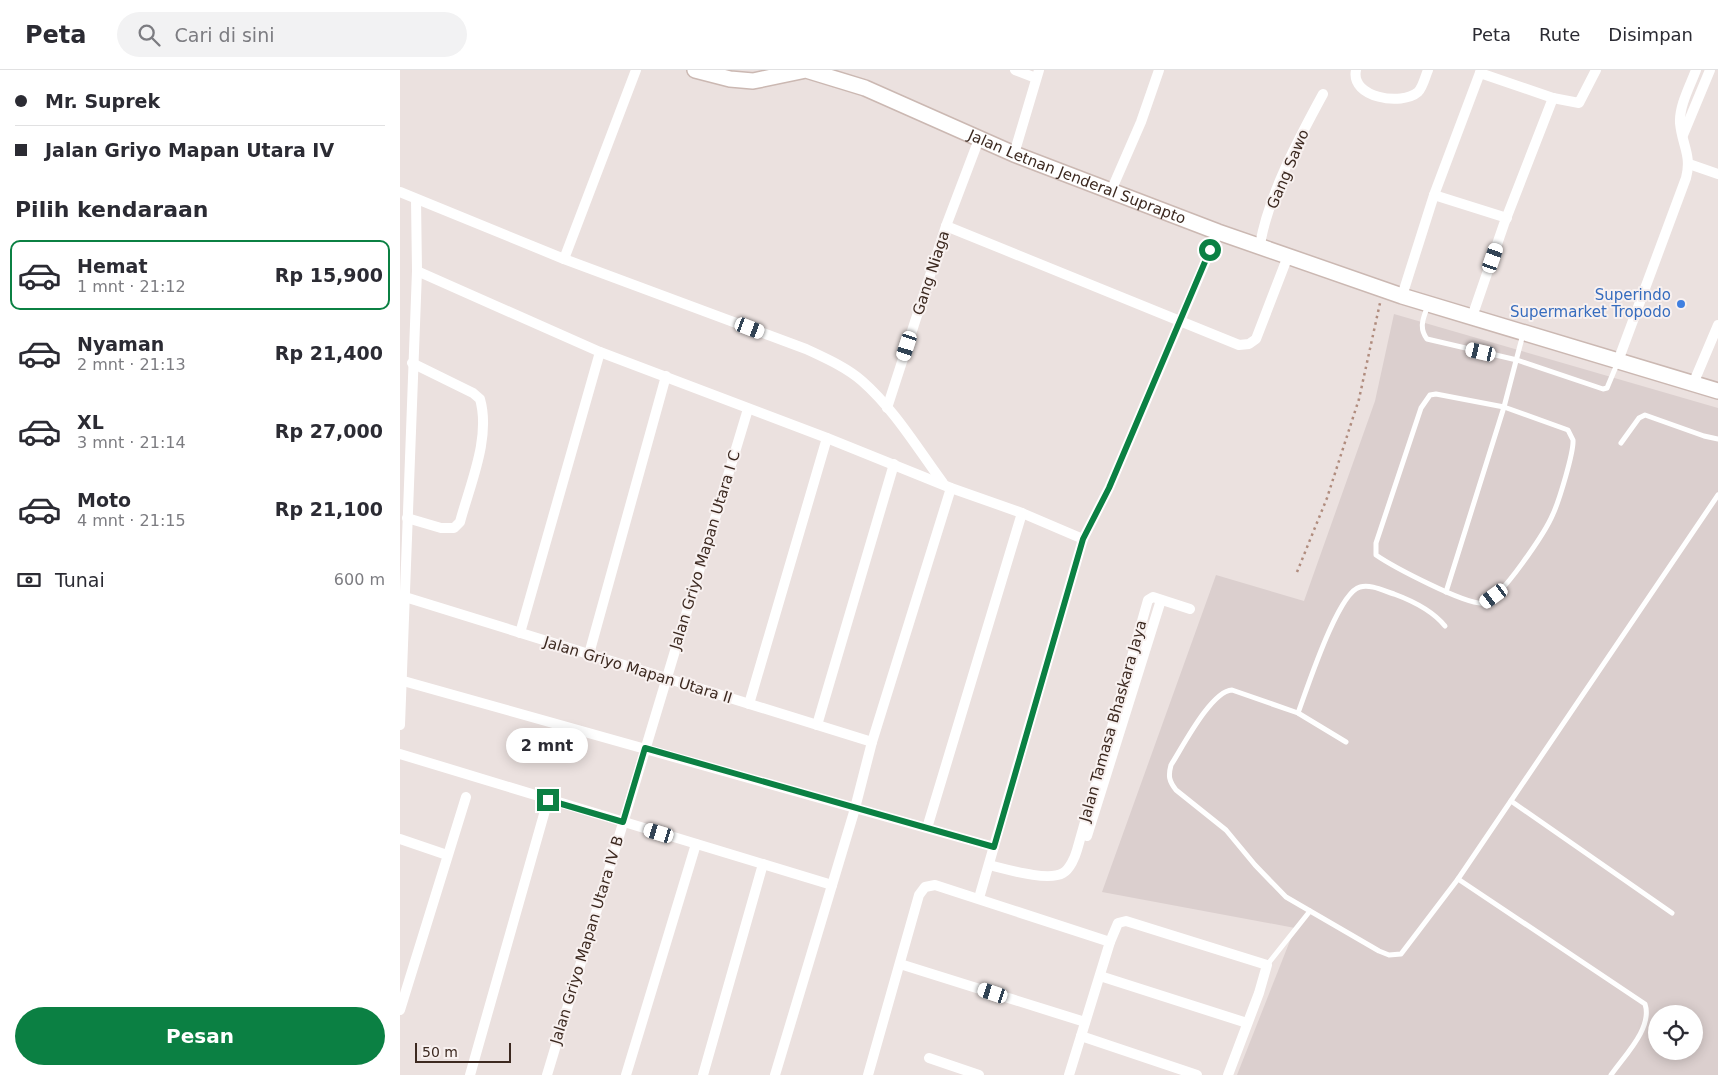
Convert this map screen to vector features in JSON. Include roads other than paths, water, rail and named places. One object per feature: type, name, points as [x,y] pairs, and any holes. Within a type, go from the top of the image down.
[{"type":"main road","name":"Jalan Letnan Jenderal Suprapto","points":[[694,70],[730,79],[754,81],[806,70],[865,88],[1014,154],[1218,232],[1260,245],[1383,290],[1718,391]]},
{"type":"street","points":[[564,259],[636,70]]},
{"type":"street","points":[[1014,154],[1038,74],[1015,70]]},
{"type":"street","points":[[1111,191],[1141,122],[1159,70]]},
{"type":"street","points":[[1356,70],[1358,83],[1366,92],[1376,97],[1398,99],[1412,96],[1420,90],[1428,70]]},
{"type":"street","points":[[1402,296],[1434,195],[1481,71],[1553,98],[1579,103],[1596,70]]},
{"type":"street","points":[[1618,361],[1689,164],[1680,117],[1696,70]]},
{"type":"street","points":[[1684,135],[1710,70]]},
{"type":"street","name":"Gang Sawo","points":[[1260,245],[1263,227],[1299,138],[1323,94]]},
{"type":"street","points":[[1472,317],[1507,218],[1553,98]]},
{"type":"street","name":"Gang Niaga","points":[[887,408],[946,226],[979,139]]},
{"type":"street","points":[[1689,164],[1718,174]]},
{"type":"street","points":[[400,192],[564,259],[806,349],[834,362],[862,381],[887,408],[947,486]]},
{"type":"street","points":[[1434,195],[1507,218]]},
{"type":"street","points":[[400,725],[412,363],[417,271],[416,199]]},
{"type":"street","points":[[946,226],[1179,319],[1224,340],[1239,344],[1250,344],[1256,339],[1288,256]]},
{"type":"street","points":[[979,898],[1083,539],[1109,488],[1179,319],[1218,232]]},
{"type":"street","points":[[417,271],[600,352],[827,438],[947,486],[1022,513],[1083,539]]},
{"type":"street","points":[[1693,384],[1718,325]]},
{"type":"street","points":[[520,633],[600,352]]},
{"type":"street","points":[[407,518],[441,528],[454,528],[460,522],[484,424],[480,399],[473,393],[412,363]]},
{"type":"street","points":[[589,654],[666,376]]},
{"type":"street","name":"Jalan Griyo Mapan Utara I C","points":[[645,748],[748,409]]},
{"type":"street","points":[[749,704],[827,438]]},
{"type":"street","points":[[817,725],[894,464]]},
{"type":"street","points":[[775,1075],[855,808],[872,742],[947,486]]},
{"type":"street","points":[[927,828],[1022,513]]},
{"type":"street","name":"Jalan Griyo Mapan Utara II","points":[[405,597],[872,742]]},
{"type":"street","name":"Jalan Tamasa Bhaskara Jaya","points":[[989,865],[1046,876],[1062,874],[1075,857],[1148,600],[1153,597],[1190,609]]},
{"type":"street","points":[[401,680],[994,847]]},
{"type":"street","name":"Jalan Griyo Mapan Utara IV B","points":[[547,1075],[645,748]]},
{"type":"street","points":[[400,754],[832,885]]},
{"type":"street","points":[[400,1010],[466,797]]},
{"type":"street","points":[[470,1075],[548,800]]},
{"type":"street","points":[[400,839],[448,855]]},
{"type":"street","points":[[626,1075],[696,844]]},
{"type":"street","points":[[703,1075],[763,864]]},
{"type":"street","points":[[868,1075],[919,895],[925,886],[935,884],[1110,942]]},
{"type":"street","points":[[1069,1075],[1110,942],[1118,923],[1126,921],[1267,965],[1259,993],[1228,1075]]},
{"type":"street","points":[[900,964],[1085,1022]]},
{"type":"street","points":[[1100,976],[1247,1023]]},
{"type":"street","points":[[1081,1036],[1197,1075]]},
{"type":"street","points":[[929,1058],[979,1075]]},
{"type":"lane","points":[[1428,304],[1421,324],[1422,332],[1427,339],[1517,360],[1603,389],[1607,388],[1618,361]]},
{"type":"lane","points":[[1446,592],[1504,407],[1524,333]]},
{"type":"lane","points":[[1436,394],[1504,407],[1560,427],[1571,433],[1574,444],[1554,512],[1542,535],[1504,588],[1482,603],[1446,592],[1378,557],[1375,552],[1376,543],[1421,408],[1426,399],[1436,394]]},
{"type":"lane","points":[[1621,443],[1639,418],[1645,415],[1704,436],[1718,439]]},
{"type":"lane","points":[[1346,742],[1298,713],[1232,690],[1225,691],[1207,708],[1168,773],[1169,782],[1176,790],[1226,830],[1255,865],[1286,897],[1379,951],[1389,955],[1400,954],[1458,879],[1718,495]]},
{"type":"lane","points":[[1298,713],[1336,615],[1352,591],[1359,587],[1369,586],[1399,596],[1436,615],[1445,626]]},
{"type":"lane","points":[[1511,801],[1672,913]]},
{"type":"lane","points":[[1458,879],[1645,1004],[1648,1015],[1644,1027],[1611,1075]]},
{"type":"lane","points":[[1267,965],[1310,911]]},
{"type":"place","name":"Superindo Supermarket Tropodo","points":[[1681,304]]}]
